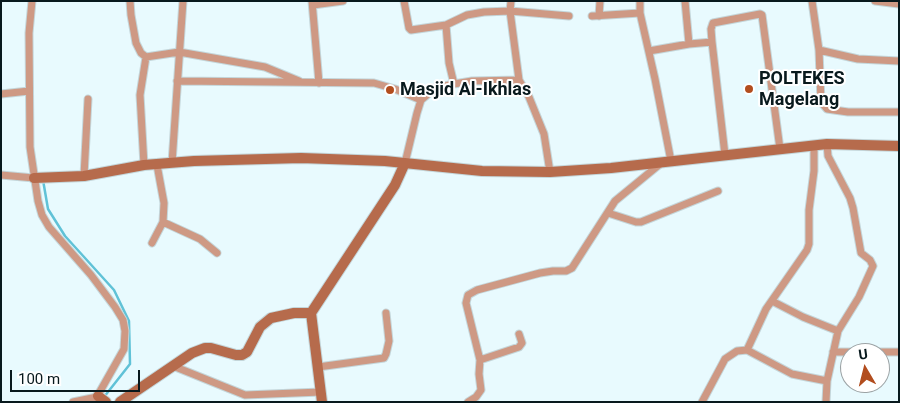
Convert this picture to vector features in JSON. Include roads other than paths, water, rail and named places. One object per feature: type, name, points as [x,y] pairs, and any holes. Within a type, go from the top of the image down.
[{"type":"street","points":[[32,1],[29,33],[30,148],[40,208],[49,227],[91,275],[115,307],[123,320],[125,331],[124,349],[99,400],[73,402]]},
{"type":"street","points":[[130,1],[136,43],[141,54],[146,57],[179,52],[265,67],[302,82]]},
{"type":"street","points":[[172,163],[183,1]]},
{"type":"street","points":[[320,83],[313,3],[343,1]]},
{"type":"street","points":[[404,1],[411,30],[446,25],[467,16],[484,12],[510,11],[569,16]]},
{"type":"street","points":[[511,1],[510,11],[519,80],[529,97],[544,134],[550,172]]},
{"type":"street","points":[[600,1],[595,16],[640,13]]},
{"type":"street","points":[[640,1],[640,13],[649,51],[666,162]]},
{"type":"street","points":[[685,1],[688,44]]},
{"type":"street","points":[[812,1],[819,50],[821,102],[827,109],[848,112],[899,112]]},
{"type":"street","points":[[875,1],[899,4]]},
{"type":"street","points":[[724,155],[711,29],[714,23],[760,14],[762,15],[780,149]]},
{"type":"street","points":[[446,25],[449,62],[454,84]]},
{"type":"street","points":[[649,51],[712,42]]},
{"type":"street","points":[[819,50],[858,59],[899,61]]},
{"type":"street","points":[[144,166],[140,95],[146,57]]},
{"type":"street","points":[[173,366],[245,395],[322,397],[311,313],[395,185],[405,163],[421,100],[435,88],[454,84],[472,81],[519,80]]},
{"type":"street","points":[[177,81],[374,84],[395,89],[421,100]]},
{"type":"street","points":[[1,94],[29,91]]},
{"type":"street","points":[[84,176],[88,99]]},
{"type":"street","points":[[1,175],[34,178],[84,176],[144,166],[194,161],[301,158],[405,163],[482,171],[550,172],[611,168],[827,144],[899,146]]},
{"type":"street","points":[[826,402],[827,381],[838,331],[859,297],[873,266],[870,260],[861,253],[850,198],[828,156],[827,144]]},
{"type":"street","points":[[748,350],[766,309],[801,259],[809,244],[809,210],[814,171],[814,146]]},
{"type":"street","points":[[468,402],[476,397],[481,390],[480,360],[466,303],[468,295],[476,290],[540,273],[553,270],[566,271],[572,268],[614,202],[666,162]]},
{"type":"street","points":[[152,243],[163,222],[164,203],[157,165]]},
{"type":"street","points":[[608,213],[641,222],[718,191]]},
{"type":"street","points":[[163,222],[200,239],[217,253]]},
{"type":"street","points":[[772,301],[803,317],[838,331]]},
{"type":"street","points":[[120,402],[192,353],[205,348],[212,348],[242,355],[247,352],[260,327],[271,318],[294,313],[311,313]]},
{"type":"street","points":[[318,368],[384,358],[388,341],[386,313]]},
{"type":"street","points":[[480,360],[521,346],[519,334]]},
{"type":"street","points":[[702,402],[725,359],[737,351],[748,350],[792,374],[827,381]]},
{"type":"street","points":[[833,352],[899,352]]},
{"type":"waterway","points":[[43,180],[48,209],[65,236],[114,290],[129,321],[130,364],[104,397]]},
{"type":"place","name":"POLTEKES Magelang","points":[[749,89]]},
{"type":"place","name":"Masjid Al-Ikhlas","points":[[390,90]]}]
